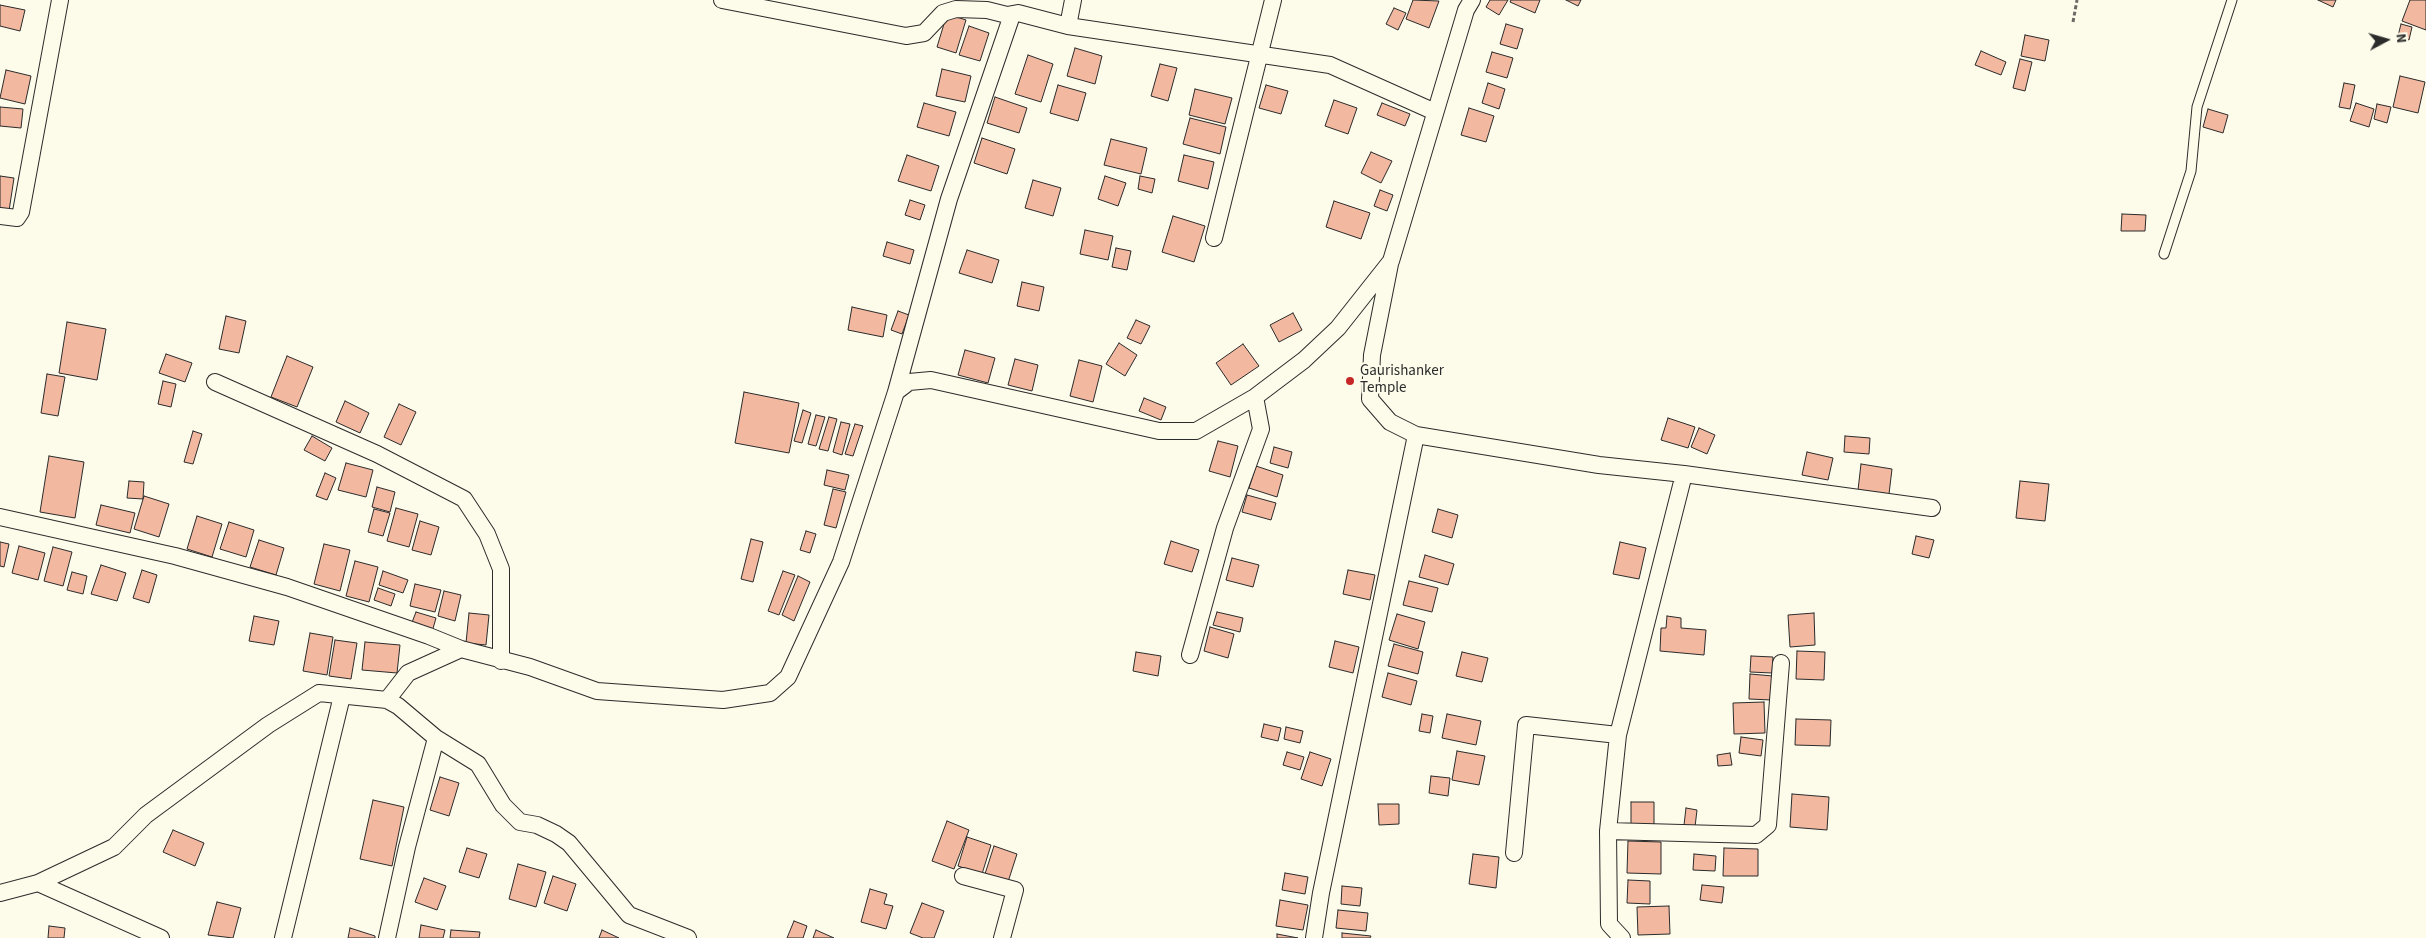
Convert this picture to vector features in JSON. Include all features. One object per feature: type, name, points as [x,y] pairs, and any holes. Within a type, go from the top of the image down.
[{"type":"street","points":[[0,216],[17,218],[21,212],[60,0]]},
{"type":"street","points":[[722,0],[906,36],[924,33],[943,13],[956,9],[987,10],[1012,15],[1018,13],[1068,26],[1330,65],[1435,112]]},
{"type":"street","points":[[1068,26],[1073,0]]},
{"type":"street","points":[[1214,238],[1273,0]]},
{"type":"street","points":[[1472,0],[1466,10],[1391,261],[1372,354],[1370,399],[1390,422],[1416,435],[1600,465],[1684,474],[1932,508]]},
{"type":"street","points":[[0,517],[166,554],[287,587],[429,636],[461,649],[501,661],[530,667],[597,691],[723,700],[770,692],[788,677],[841,562],[896,392],[949,199],[1012,15]]},
{"type":"street","points":[[896,392],[909,382],[931,380],[1159,432],[1196,431],[1255,397],[1304,360],[1338,328],[1391,261]]},
{"type":"street","points":[[215,382],[377,454],[464,499],[487,534],[501,569],[501,661]]},
{"type":"street","points":[[1190,655],[1225,528],[1261,429],[1255,397]]},
{"type":"street","points":[[1314,938],[1320,893],[1416,435]]},
{"type":"street","points":[[1622,938],[1608,924],[1608,831],[1618,735],[1684,474]]},
{"type":"street","points":[[387,700],[408,673],[461,649]]},
{"type":"street","points":[[1608,831],[1756,835],[1768,825],[1781,663]]},
{"type":"street","points":[[0,893],[38,883],[114,847],[146,814],[268,725],[319,693],[387,700],[398,706],[436,738],[478,764],[503,805],[520,822],[544,828],[569,843],[629,915],[688,938]]},
{"type":"street","points":[[283,938],[342,696]]},
{"type":"street","points":[[1514,853],[1526,725],[1618,735]]},
{"type":"street","points":[[386,938],[407,847],[436,738]]},
{"type":"street","points":[[963,876],[1015,890],[1002,938]]},
{"type":"street","points":[[38,883],[161,938]]},
{"type":"lane","points":[[2164,254],[2191,171],[2197,107],[2232,0]]},
{"type":"path","points":[[2073,22],[2077,0]]},
{"type":"building","points":[[1413,0],[1439,1],[1429,28],[1406,19]]},
{"type":"building","points":[[1490,0],[1508,0],[1499,15],[1486,7]]},
{"type":"building","points":[[1511,0],[1540,0],[1535,13],[1510,2]]},
{"type":"building","points":[[1566,0],[1581,0],[1578,6]]},
{"type":"building","points":[[2318,0],[2336,0],[2333,7]]},
{"type":"building","points":[[2410,0],[2426,0],[2426,30],[2402,21]]},
{"type":"building","points":[[0,5],[25,10],[20,31],[0,26]]},
{"type":"building","points":[[1394,8],[1406,13],[1398,30],[1386,24]]},
{"type":"building","points":[[947,14],[966,20],[956,53],[937,47]]},
{"type":"building","points":[[1506,24],[1523,29],[1517,49],[1500,44]]},
{"type":"building","points":[[2401,24],[2412,27],[2409,40],[2398,36]]},
{"type":"building","points":[[969,26],[989,33],[980,61],[959,55]]},
{"type":"building","points":[[2025,35],[2049,40],[2045,61],[2021,56]]},
{"type":"building","points":[[1075,48],[1102,56],[1095,84],[1067,76]]},
{"type":"building","points":[[1981,51],[2006,62],[2001,75],[1975,65]]},
{"type":"building","points":[[1492,52],[1513,58],[1507,78],[1486,72]]},
{"type":"building","points":[[1028,55],[1053,64],[1041,102],[1015,94]]},
{"type":"building","points":[[2020,59],[2032,62],[2025,91],[2013,88]]},
{"type":"building","points":[[1160,64],[1177,68],[1168,101],[1151,96]]},
{"type":"building","points":[[942,69],[971,76],[965,102],[936,96]]},
{"type":"building","points":[[6,70],[31,76],[25,104],[0,98]]},
{"type":"building","points":[[2400,76],[2425,82],[2418,113],[2393,107]]},
{"type":"building","points":[[1488,83],[1505,89],[1499,109],[1482,103]]},
{"type":"building","points":[[2344,83],[2355,85],[2350,109],[2339,107]]},
{"type":"building","points":[[1058,85],[1086,93],[1078,121],[1050,113]]},
{"type":"building","points":[[1266,85],[1288,91],[1281,114],[1259,108]]},
{"type":"building","points":[[1195,89],[1232,98],[1225,124],[1189,115]]},
{"type":"building","points":[[995,97],[1027,108],[1019,133],[987,123]]},
{"type":"building","points":[[1334,100],[1357,108],[1348,134],[1325,126]]},
{"type":"building","points":[[924,103],[956,112],[949,136],[917,127]]},
{"type":"building","points":[[1382,103],[1410,114],[1405,126],[1377,115]]},
{"type":"building","points":[[2356,103],[2374,109],[2369,127],[2350,121]]},
{"type":"building","points":[[2377,104],[2391,107],[2387,123],[2374,119]]},
{"type":"building","points":[[0,107],[23,109],[21,128],[0,126]]},
{"type":"building","points":[[1469,108],[1494,116],[1486,142],[1461,135]]},
{"type":"building","points":[[2208,109],[2228,115],[2223,133],[2203,127]]},
{"type":"building","points":[[1190,118],[1226,127],[1220,154],[1183,144]]},
{"type":"building","points":[[982,138],[1015,149],[1007,174],[974,163]]},
{"type":"building","points":[[1111,139],[1147,148],[1141,174],[1104,165]]},
{"type":"building","points":[[1371,152],[1392,161],[1381,183],[1361,173]]},
{"type":"building","points":[[907,155],[939,166],[931,191],[898,181]]},
{"type":"building","points":[[1184,155],[1214,162],[1208,189],[1178,181]]},
{"type":"building","points":[[0,176],[14,178],[9,211],[0,210]]},
{"type":"building","points":[[1105,176],[1126,183],[1118,206],[1098,199]]},
{"type":"building","points":[[1140,176],[1155,179],[1152,193],[1138,189]]},
{"type":"building","points":[[1033,180],[1061,188],[1053,216],[1025,208]]},
{"type":"building","points":[[1380,190],[1393,195],[1387,211],[1374,206]]},
{"type":"building","points":[[910,200],[925,205],[920,220],[905,215]]},
{"type":"building","points":[[1334,201],[1370,213],[1361,239],[1326,227]]},
{"type":"building","points":[[2122,214],[2146,215],[2145,231],[2121,231]]},
{"type":"building","points":[[1173,216],[1205,226],[1194,262],[1162,252]]},
{"type":"building","points":[[1085,230],[1113,236],[1108,260],[1080,254]]},
{"type":"building","points":[[887,242],[914,250],[910,264],[883,256]]},
{"type":"building","points":[[1116,248],[1131,251],[1127,270],[1112,267]]},
{"type":"building","points":[[967,250],[999,260],[992,283],[959,273]]},
{"type":"building","points":[[1022,282],[1044,287],[1039,311],[1017,306]]},
{"type":"building","points":[[852,307],[887,315],[883,337],[848,330]]},
{"type":"building","points":[[898,311],[909,315],[902,334],[891,330]]},
{"type":"building","points":[[1293,313],[1302,330],[1279,342],[1270,325]]},
{"type":"building","points":[[226,316],[246,321],[239,353],[219,349]]},
{"type":"building","points":[[1136,320],[1150,326],[1141,344],[1127,338]]},
{"type":"building","points":[[67,322],[106,329],[97,380],[59,373]]},
{"type":"building","points":[[1119,343],[1137,355],[1125,376],[1106,364]]},
{"type":"building","points":[[1243,344],[1259,366],[1231,385],[1216,363]]},
{"type":"building","points":[[965,350],[995,358],[988,383],[958,375]]},
{"type":"building","points":[[166,354],[192,363],[185,382],[159,373]]},
{"type":"building","points":[[287,356],[313,367],[297,407],[271,397]]},
{"type":"building","points":[[1015,359],[1038,365],[1032,391],[1008,385]]},
{"type":"building","points":[[1079,360],[1102,366],[1093,402],[1070,396]]},
{"type":"building","points":[[47,374],[65,377],[58,416],[41,413]]},
{"type":"building","points":[[163,381],[176,384],[171,407],[158,404]]},
{"type":"building","points":[[744,392],[799,403],[789,453],[735,443]]},
{"type":"building","points":[[1144,398],[1166,407],[1161,420],[1139,411]]},
{"type":"building","points":[[345,401],[369,413],[360,433],[336,422]]},
{"type":"building","points":[[399,404],[416,412],[401,445],[384,437]]},
{"type":"building","points":[[803,410],[811,413],[802,443],[794,441]]},
{"type":"building","points":[[816,415],[825,417],[816,446],[808,444]]},
{"type":"building","points":[[829,417],[837,419],[828,451],[819,449]]},
{"type":"building","points":[[1668,418],[1695,427],[1688,448],[1661,440]]},
{"type":"building","points":[[841,422],[850,424],[842,455],[833,452]]},
{"type":"building","points":[[855,424],[863,426],[853,456],[845,454]]},
{"type":"building","points":[[1699,428],[1715,435],[1707,454],[1691,447]]},
{"type":"building","points":[[193,431],[202,434],[193,464],[184,462]]},
{"type":"building","points":[[312,436],[332,448],[325,461],[304,450]]},
{"type":"building","points":[[1845,436],[1870,438],[1869,454],[1844,452]]},
{"type":"building","points":[[1218,441],[1238,446],[1230,477],[1209,471]]},
{"type":"building","points":[[1274,447],[1292,452],[1288,468],[1270,463]]},
{"type":"building","points":[[1807,452],[1833,458],[1828,480],[1802,475]]},
{"type":"building","points":[[49,456],[84,462],[75,518],[40,512]]},
{"type":"building","points":[[346,463],[373,470],[366,497],[338,490]]},
{"type":"building","points":[[1861,464],[1892,469],[1889,494],[1858,490]]},
{"type":"building","points":[[1256,466],[1283,475],[1277,497],[1249,488]]},
{"type":"building","points":[[827,470],[849,475],[845,490],[824,485]]},
{"type":"building","points":[[325,473],[336,478],[327,500],[316,496]]},
{"type":"building","points":[[129,481],[144,482],[143,499],[127,498]]},
{"type":"building","points":[[2020,481],[2049,484],[2045,521],[2016,518]]},
{"type":"building","points":[[377,487],[395,492],[390,512],[372,507]]},
{"type":"building","points":[[833,489],[846,492],[836,528],[824,525]]},
{"type":"building","points":[[1247,495],[1276,503],[1271,520],[1242,512]]},
{"type":"building","points":[[144,496],[169,504],[159,537],[134,529]]},
{"type":"building","points":[[101,505],[135,513],[130,533],[96,525]]},
{"type":"building","points":[[396,508],[418,514],[409,547],[387,541]]},
{"type":"building","points":[[374,509],[390,513],[383,536],[368,532]]},
{"type":"building","points":[[1438,509],[1458,515],[1452,538],[1432,532]]},
{"type":"building","points":[[197,516],[222,524],[212,557],[187,549]]},
{"type":"building","points":[[420,521],[439,527],[431,555],[412,550]]},
{"type":"building","points":[[229,522],[254,530],[246,557],[220,549]]},
{"type":"building","points":[[806,531],[816,534],[810,553],[800,550]]},
{"type":"building","points":[[1916,536],[1934,540],[1929,558],[1912,554]]},
{"type":"building","points":[[751,539],[763,542],[753,582],[741,579]]},
{"type":"building","points":[[259,540],[284,548],[276,575],[250,567]]},
{"type":"building","points":[[1171,541],[1199,550],[1192,572],[1164,564]]},
{"type":"building","points":[[0,542],[9,544],[4,567],[0,566]]},
{"type":"building","points":[[1620,542],[1646,548],[1639,579],[1613,574]]},
{"type":"building","points":[[324,544],[350,550],[340,591],[314,584]]},
{"type":"building","points":[[19,546],[45,553],[38,580],[12,573]]},
{"type":"building","points":[[53,547],[72,552],[63,586],[44,581]]},
{"type":"building","points":[[1425,555],[1454,564],[1448,585],[1419,577]]},
{"type":"building","points":[[1232,558],[1259,565],[1253,587],[1226,580]]},
{"type":"building","points":[[355,561],[378,567],[369,602],[346,596]]},
{"type":"building","points":[[101,565],[126,573],[117,601],[91,594]]},
{"type":"building","points":[[142,570],[157,575],[149,603],[133,598]]},
{"type":"building","points":[[1348,570],[1375,575],[1370,600],[1343,594]]},
{"type":"building","points":[[383,571],[408,580],[403,593],[379,585]]},
{"type":"building","points":[[783,571],[795,575],[779,615],[768,611]]},
{"type":"building","points":[[72,572],[87,576],[83,594],[67,590]]},
{"type":"building","points":[[798,576],[810,582],[794,621],[782,615]]},
{"type":"building","points":[[1409,581],[1438,588],[1432,612],[1403,605]]},
{"type":"building","points":[[415,584],[441,590],[435,612],[410,606]]},
{"type":"building","points":[[378,588],[395,594],[391,606],[374,600]]},
{"type":"building","points":[[444,591],[461,595],[455,621],[438,616]]},
{"type":"building","points":[[416,612],[436,618],[432,632],[411,625]]},
{"type":"building","points":[[1217,612],[1243,618],[1240,632],[1213,625]]},
{"type":"building","points":[[469,613],[489,615],[486,645],[466,643]]},
{"type":"building","points":[[1814,613],[1815,645],[1790,647],[1788,615]]},
{"type":"building","points":[[1397,614],[1425,622],[1418,649],[1389,640]]},
{"type":"building","points":[[254,616],[279,621],[274,645],[249,641]]},
{"type":"building","points":[[1667,616],[1681,618],[1681,628],[1706,630],[1704,655],[1660,651],[1661,628],[1666,628]]},
{"type":"building","points":[[1210,627],[1234,634],[1228,658],[1204,651]]},
{"type":"building","points":[[310,633],[333,637],[327,675],[303,671]]},
{"type":"building","points":[[335,640],[357,643],[351,679],[329,676]]},
{"type":"building","points":[[1335,641],[1359,647],[1353,673],[1329,667]]},
{"type":"building","points":[[365,642],[400,645],[397,673],[362,670]]},
{"type":"building","points":[[1394,644],[1423,652],[1418,674],[1388,666]]},
{"type":"building","points":[[1797,651],[1825,652],[1824,680],[1796,679]]},
{"type":"building","points":[[1136,652],[1161,656],[1158,676],[1133,671]]},
{"type":"building","points":[[1462,652],[1488,658],[1482,682],[1456,676]]},
{"type":"building","points":[[1751,656],[1773,657],[1772,673],[1750,672]]},
{"type":"building","points":[[1388,673],[1417,681],[1411,705],[1382,697]]},
{"type":"building","points":[[1750,674],[1773,676],[1772,700],[1749,699]]},
{"type":"building","points":[[1764,702],[1765,733],[1734,734],[1733,703]]},
{"type":"building","points":[[1422,714],[1433,716],[1430,733],[1419,731]]},
{"type":"building","points":[[1447,714],[1481,721],[1476,745],[1442,738]]},
{"type":"building","points":[[1796,719],[1831,720],[1830,746],[1795,745]]},
{"type":"building","points":[[1264,724],[1281,728],[1278,741],[1261,737]]},
{"type":"building","points":[[1286,727],[1303,731],[1300,743],[1284,739]]},
{"type":"building","points":[[1741,737],[1763,740],[1761,756],[1739,753]]},
{"type":"building","points":[[1457,751],[1485,756],[1479,785],[1452,780]]},
{"type":"building","points":[[1287,752],[1304,757],[1300,770],[1283,765]]},
{"type":"building","points":[[1310,752],[1331,759],[1322,786],[1301,779]]},
{"type":"building","points":[[1730,753],[1732,765],[1718,766],[1717,755]]},
{"type":"building","points":[[1431,776],[1450,778],[1448,796],[1429,793]]},
{"type":"building","points":[[440,777],[459,783],[449,816],[430,810]]},
{"type":"building","points":[[1792,794],[1829,797],[1827,830],[1790,827]]},
{"type":"building","points":[[373,800],[404,807],[392,866],[360,859]]},
{"type":"building","points":[[1631,802],[1654,802],[1654,826],[1631,825]]},
{"type":"building","points":[[1378,804],[1399,804],[1399,824],[1379,825]]},
{"type":"building","points":[[1686,808],[1697,810],[1695,827],[1684,825]]},
{"type":"building","points":[[947,821],[969,830],[954,869],[932,861]]},
{"type":"building","points":[[173,830],[204,843],[195,866],[163,852]]},
{"type":"building","points":[[967,837],[991,845],[982,874],[958,866]]},
{"type":"building","points":[[1628,841],[1661,842],[1661,874],[1627,873]]},
{"type":"building","points":[[994,846],[1017,854],[1007,885],[984,877]]},
{"type":"building","points":[[467,848],[487,854],[479,878],[459,872]]},
{"type":"building","points":[[1724,848],[1758,849],[1758,876],[1723,876]]},
{"type":"building","points":[[1473,854],[1499,857],[1496,888],[1469,884]]},
{"type":"building","points":[[1694,854],[1716,856],[1715,871],[1693,870]]},
{"type":"building","points":[[518,864],[546,872],[536,907],[509,899]]},
{"type":"building","points":[[1285,873],[1308,877],[1305,894],[1282,890]]},
{"type":"building","points":[[553,876],[576,884],[567,911],[544,903]]},
{"type":"building","points":[[424,878],[446,886],[437,910],[415,902]]},
{"type":"building","points":[[1628,880],[1650,881],[1650,904],[1627,903]]},
{"type":"building","points":[[1702,885],[1724,887],[1722,903],[1700,900]]},
{"type":"building","points":[[1342,886],[1362,888],[1360,906],[1341,904]]},
{"type":"building","points":[[870,889],[887,894],[884,904],[893,906],[886,929],[861,922]]},
{"type":"building","points":[[1280,900],[1308,905],[1303,930],[1276,926]]},
{"type":"building","points":[[217,902],[241,908],[233,938],[208,935]]},
{"type":"building","points":[[922,903],[944,911],[934,938],[923,938],[910,933]]},
{"type":"building","points":[[1669,906],[1670,934],[1638,935],[1637,907]]},
{"type":"building","points":[[1338,910],[1368,913],[1366,931],[1336,928]]},
{"type":"building","points":[[794,921],[807,926],[803,938],[787,938]]},
{"type":"building","points":[[421,925],[445,930],[443,938],[419,938]]},
{"type":"building","points":[[49,926],[65,928],[64,938],[48,938]]},
{"type":"building","points":[[350,928],[375,936],[375,938],[348,938]]},
{"type":"building","points":[[451,930],[480,932],[479,938],[450,938]]},
{"type":"building","points":[[602,930],[619,938],[599,938]]},
{"type":"building","points":[[816,930],[834,938],[813,938]]},
{"type":"building","points":[[1342,933],[1371,936],[1370,938],[1342,938]]},
{"type":"building","points":[[1277,934],[1298,938],[1277,938]]},
{"type":"place","name":"Gaurishanker Temple","points":[[1350,381]]}]
